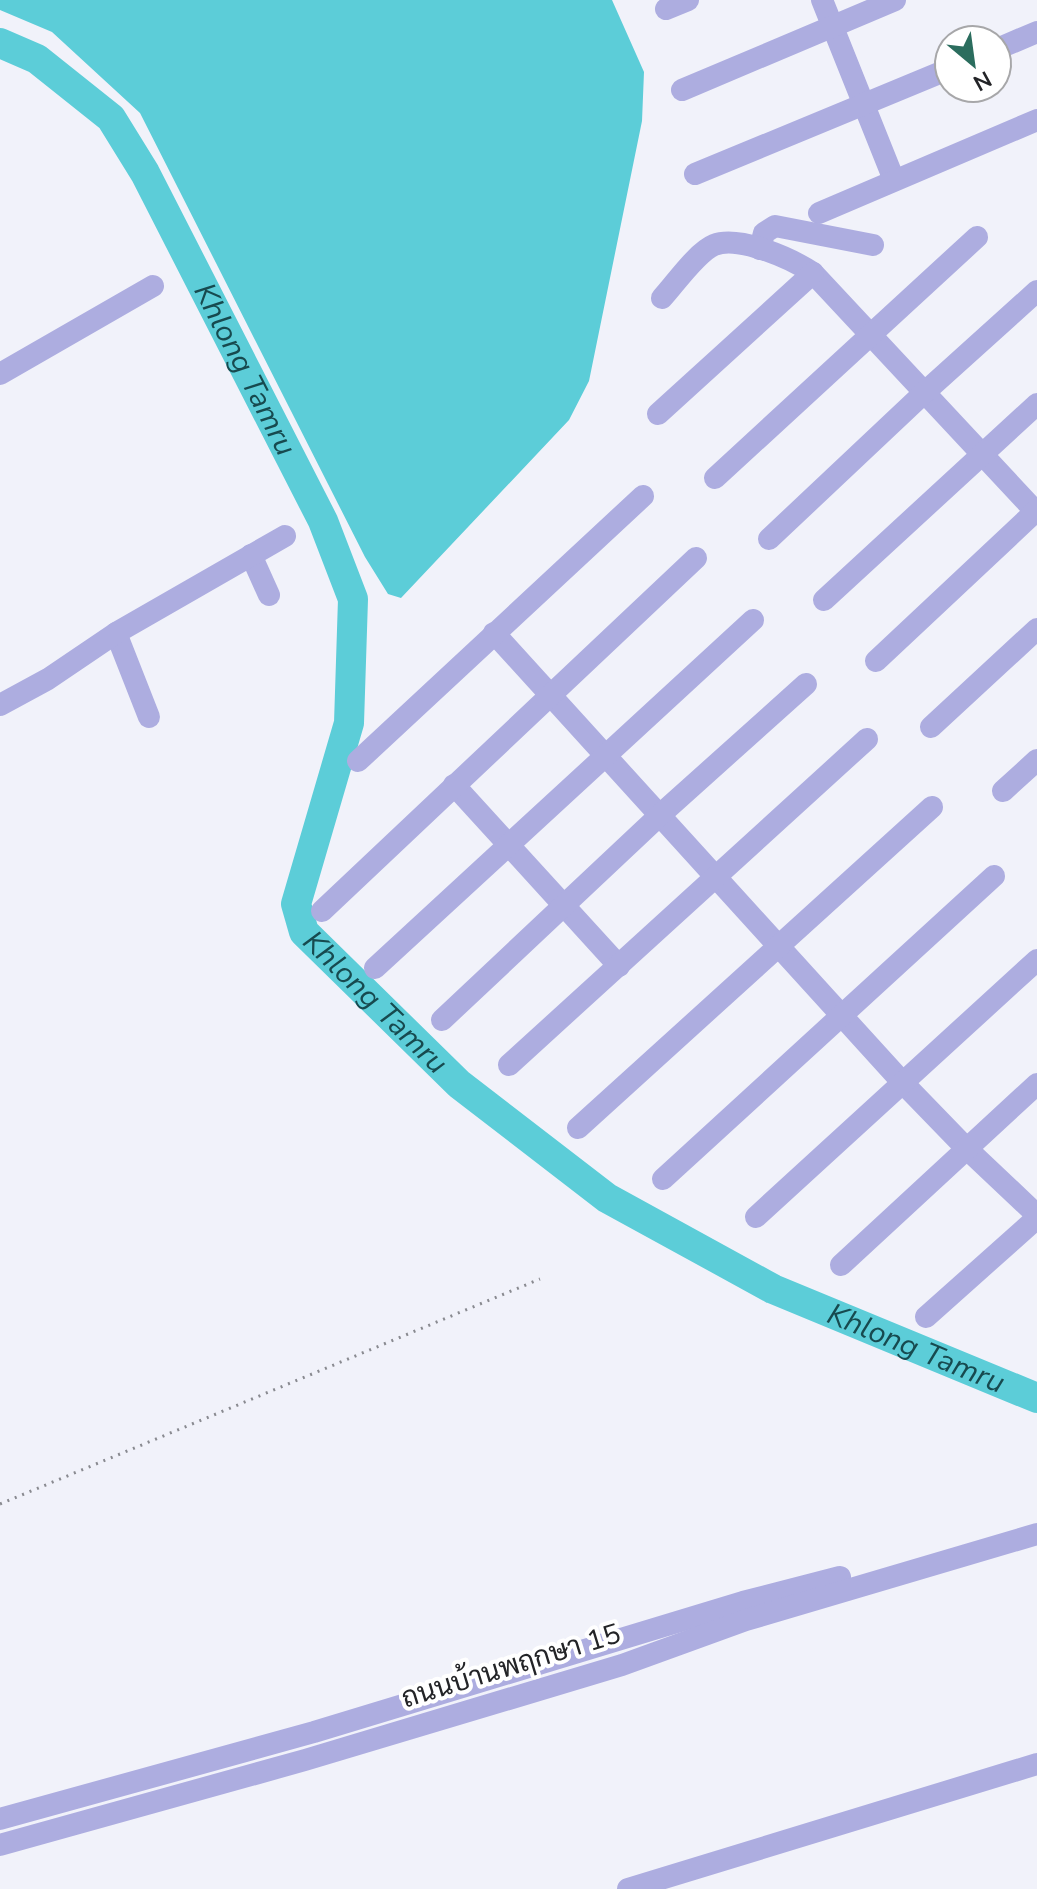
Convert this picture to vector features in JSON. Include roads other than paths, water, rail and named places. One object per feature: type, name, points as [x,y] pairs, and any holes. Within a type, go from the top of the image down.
[{"type":"street","points":[[666,9],[688,0]]},
{"type":"street","points":[[822,0],[894,180]]},
{"type":"street","points":[[682,90],[895,0]]},
{"type":"street","points":[[1013,42],[1037,32]]},
{"type":"street","points":[[695,174],[933,76]]},
{"type":"street","points":[[819,213],[1037,120]]},
{"type":"street","points":[[760,249],[764,233],[775,226],[873,245]]},
{"type":"street","points":[[715,478],[977,237]]},
{"type":"street","points":[[662,298],[705,251],[716,244],[760,249],[786,257],[813,273],[1036,511],[876,661]]},
{"type":"street","points":[[658,414],[813,273]]},
{"type":"street","points":[[0,374],[153,286]]},
{"type":"street","points":[[769,539],[1037,291]]},
{"type":"street","points":[[824,600],[1037,404]]},
{"type":"street","points":[[358,761],[643,496]]},
{"type":"street","points":[[0,705],[48,679],[116,633],[285,536]]},
{"type":"street","points":[[251,555],[269,595]]},
{"type":"street","points":[[322,911],[696,558]]},
{"type":"street","points":[[375,968],[753,620]]},
{"type":"street","points":[[931,727],[1037,629]]},
{"type":"street","points":[[116,633],[149,717]]},
{"type":"street","points":[[494,633],[903,1083],[1037,1216],[926,1317]]},
{"type":"street","points":[[442,1020],[660,815],[806,684]]},
{"type":"street","points":[[509,1065],[867,739]]},
{"type":"street","points":[[1003,791],[1037,760]]},
{"type":"street","points":[[454,785],[619,966]]},
{"type":"street","points":[[578,1128],[932,807]]},
{"type":"street","points":[[663,1179],[994,876]]},
{"type":"street","points":[[756,1217],[1037,960]]},
{"type":"street","points":[[841,1265],[1037,1084]]},
{"type":"street","name":"ถนนบ้านพฤกษา 15","points":[[0,1845],[321,1756],[622,1665],[745,1611],[1037,1523]]},
{"type":"street","name":"ถนนบ้านพฤกษา 15","points":[[0,1819],[745,1611],[1037,1534]]},
{"type":"street","points":[[314,1732],[321,1756]]},
{"type":"street","points":[[628,1889],[1037,1764]]},
{"type":"street","points":[[42,1808],[49,1832]]},
{"type":"water","points":[[0,0],[612,0],[644,72],[642,121],[589,381],[569,420],[401,598],[388,594],[365,557],[140,113],[52,32],[0,10]]},
{"type":"waterway","name":"Khlong Tamru","points":[[0,43],[37,59],[111,118],[145,173],[323,521],[353,599],[349,723],[296,904],[304,932],[459,1084],[607,1198],[773,1289],[1037,1398]]}]
